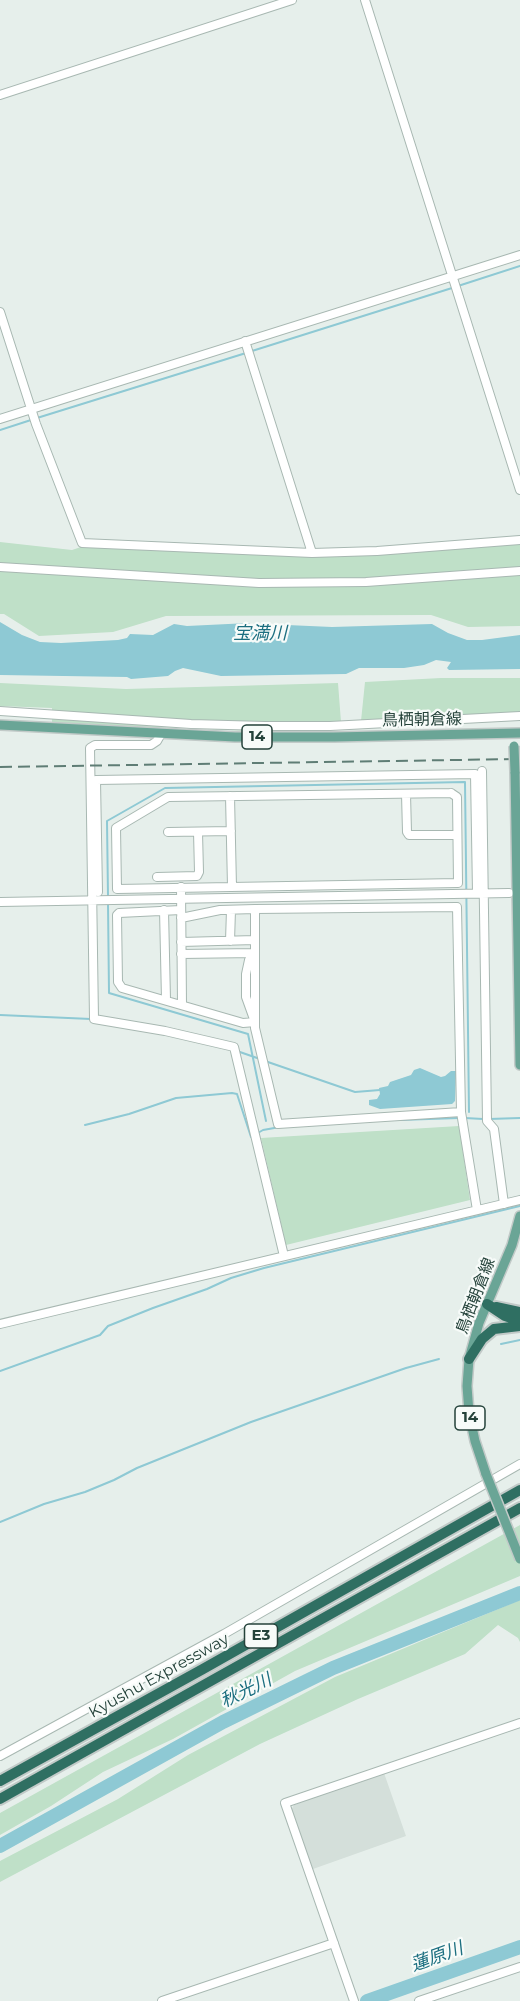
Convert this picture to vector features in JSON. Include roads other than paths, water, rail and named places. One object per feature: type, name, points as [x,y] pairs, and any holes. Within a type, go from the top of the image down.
[{"type":"highway","points":[[487,1304],[520,1312]]},
{"type":"highway","points":[[487,1304],[505,1316],[520,1321]]},
{"type":"highway","points":[[470,1359],[482,1339],[494,1329],[520,1326]]},
{"type":"highway","points":[[441,1535],[520,1483]]},
{"type":"highway","name":"Kyushu Expressway","points":[[0,1781],[520,1490]]},
{"type":"highway","name":"Kyushu Expressway","points":[[0,1799],[520,1508]]},
{"type":"main road","name":"鳥栖朝倉線","points":[[0,725],[161,734],[275,737],[517,733],[514,746],[514,772],[520,1065]]},
{"type":"main road","name":"鳥栖朝倉線","points":[[520,1216],[512,1245],[479,1323],[470,1359],[467,1386],[469,1413],[475,1441],[520,1559]]},
{"type":"street","points":[[0,95],[292,0]]},
{"type":"street","points":[[365,0],[520,490]]},
{"type":"street","points":[[0,419],[33,412],[454,279],[520,255]]},
{"type":"street","points":[[0,312],[36,424],[82,543],[312,553],[377,551],[520,540]]},
{"type":"street","points":[[246,344],[312,553]]},
{"type":"street","points":[[0,567],[280,583],[386,581],[520,571]]},
{"type":"street","points":[[0,711],[190,724],[265,726],[330,726],[520,716]]},
{"type":"street","points":[[98,892],[90,748],[95,745],[151,745],[161,734]]},
{"type":"street","points":[[479,893],[482,771]]},
{"type":"street","points":[[284,1256],[234,1047],[165,1030],[94,1019],[92,900],[96,780],[475,774],[487,1121],[494,1129],[504,1204]]},
{"type":"street","points":[[406,794],[409,835],[457,835]]},
{"type":"street","points":[[406,794],[455,794],[457,797],[458,884],[117,889],[116,828],[168,797],[406,794]]},
{"type":"street","points":[[230,796],[232,887]]},
{"type":"street","points":[[168,832],[231,831]]},
{"type":"street","points":[[158,877],[197,876],[199,872],[198,832]]},
{"type":"street","points":[[181,887],[182,1005]]},
{"type":"street","points":[[0,902],[509,893]]},
{"type":"street","points":[[255,1022],[243,1023],[122,988],[118,982],[117,915],[164,910],[181,914],[255,909],[458,907],[461,1112],[477,1210]]},
{"type":"street","points":[[255,909],[255,1022],[278,1124],[461,1112]]},
{"type":"street","points":[[164,910],[166,1000]]},
{"type":"street","points":[[231,910],[231,940]]},
{"type":"street","points":[[181,942],[255,940]]},
{"type":"street","points":[[181,954],[255,953]]},
{"type":"street","points":[[0,1324],[520,1200]]},
{"type":"street","points":[[0,1756],[224,1634],[520,1464]]},
{"type":"street","points":[[353,2000],[285,1803],[520,1723]]},
{"type":"street","points":[[162,2001],[334,1943]]},
{"type":"street","points":[[419,2001],[520,1967]]},
{"type":"water","name":"宝満川","points":[[0,622],[40,642],[61,643],[118,640],[127,638],[130,634],[153,635],[174,624],[187,626],[249,623],[252,626],[275,631],[287,625],[332,627],[432,624],[467,640],[520,635],[520,669],[449,670],[447,668],[451,662],[436,660],[424,665],[404,668],[359,668],[346,674],[221,676],[183,668],[168,676],[131,679],[127,677],[0,675]]},
{"type":"water","points":[[420,1068],[441,1077],[451,1071],[456,1071],[455,1101],[452,1104],[380,1109],[369,1105],[369,1100],[377,1099],[380,1094],[379,1088],[411,1075],[414,1070]]},
{"type":"waterway","points":[[458,286],[520,266]]},
{"type":"waterway","points":[[252,351],[452,288]]},
{"type":"waterway","points":[[37,418],[246,353]]},
{"type":"waterway","points":[[0,430],[31,420]]},
{"type":"waterway","points":[[108,897],[107,821],[165,788],[465,782],[469,1112]]},
{"type":"waterway","points":[[108,903],[109,993],[248,1034],[266,1121]]},
{"type":"waterway","points":[[0,1015],[91,1019]]},
{"type":"waterway","points":[[237,1051],[260,1059]]},
{"type":"waterway","points":[[265,1061],[355,1092],[380,1090]]},
{"type":"waterway","points":[[85,1125],[129,1114],[176,1098],[232,1093],[237,1094],[251,1137],[263,1130],[280,1127]]},
{"type":"waterway","points":[[399,1120],[459,1118]]},
{"type":"waterway","points":[[465,1118],[483,1119]]},
{"type":"waterway","points":[[489,1119],[520,1118]]},
{"type":"waterway","points":[[0,1371],[100,1335],[108,1326],[231,1278],[520,1206]]},
{"type":"waterway","points":[[501,1344],[520,1340]]},
{"type":"waterway","points":[[0,1522],[44,1504],[85,1492],[137,1468],[251,1422],[406,1368],[439,1359]]},
{"type":"waterway","name":"秋光川","points":[[0,1846],[223,1722],[333,1668],[520,1593]]},
{"type":"waterway","name":"蓮原川","points":[[367,2001],[520,1947]]},
{"type":"railway","points":[[0,767],[520,759]]}]
